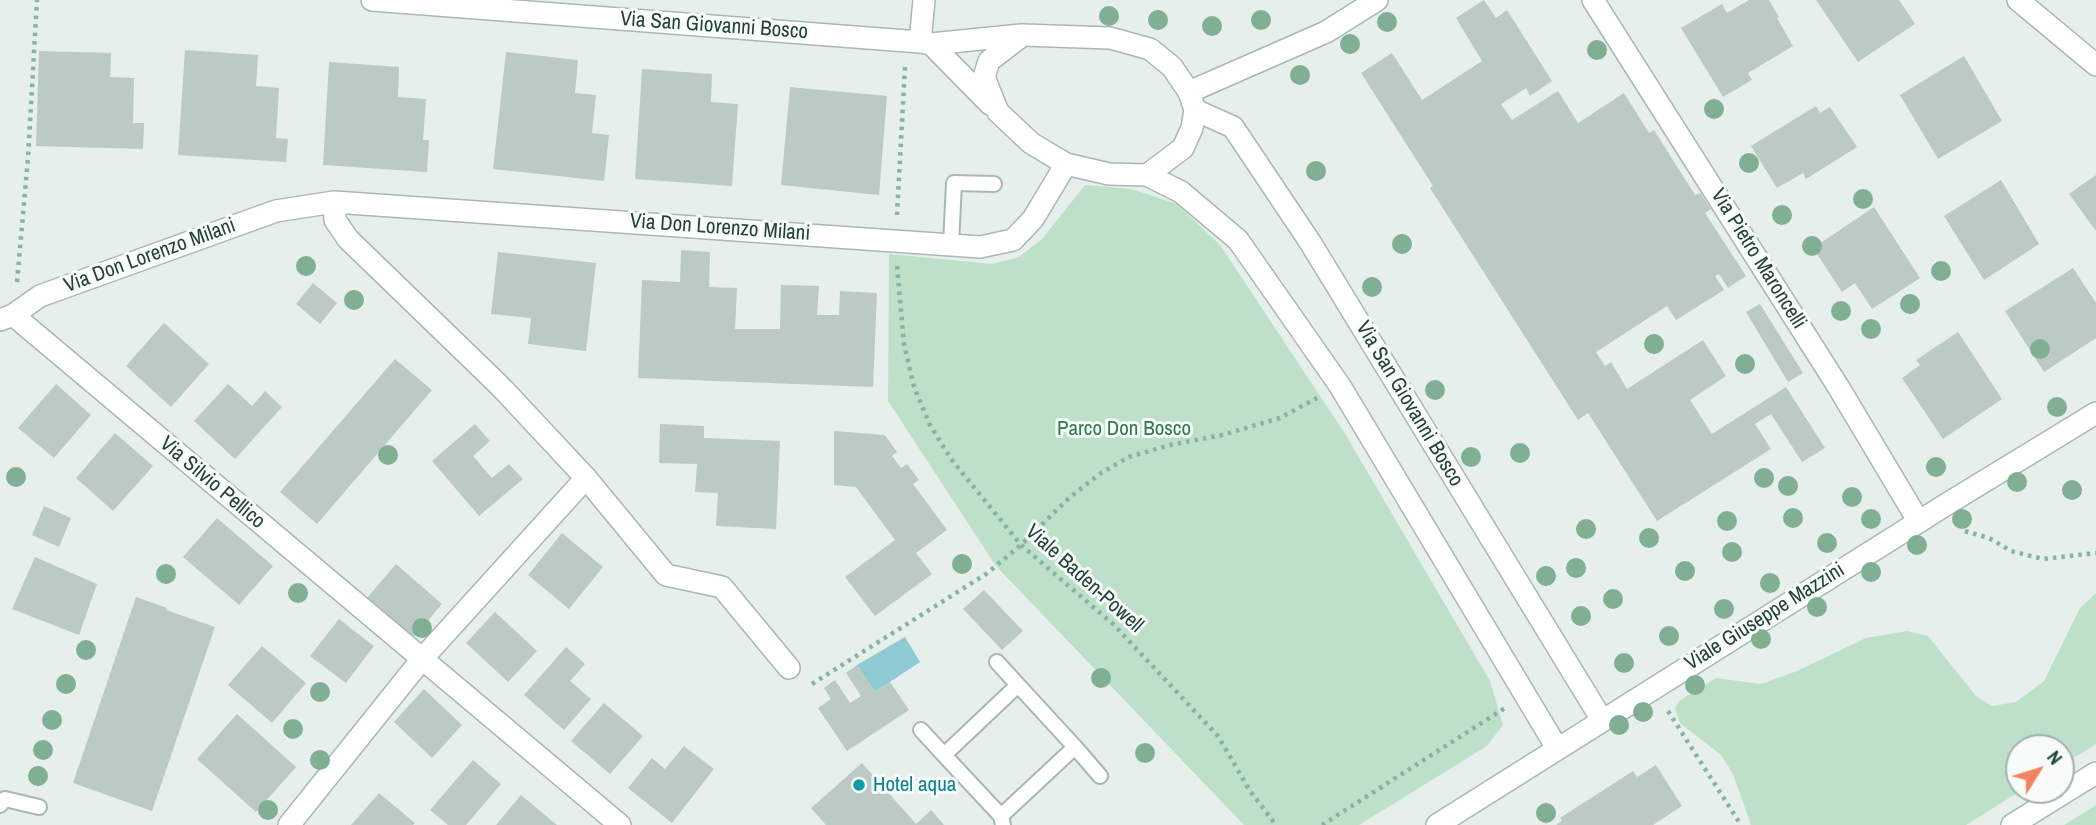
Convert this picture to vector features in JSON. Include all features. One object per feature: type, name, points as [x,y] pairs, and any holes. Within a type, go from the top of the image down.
[{"type":"street","name":"Via San Giovanni Bosco","points":[[372,0],[919,42],[1023,35],[1110,38],[1150,49],[1172,67],[1192,101],[1233,127],[1303,231],[1602,720]]},
{"type":"street","points":[[924,0],[919,42],[1031,143],[1066,164],[1109,174],[1147,175],[1181,192],[1238,240],[1340,386],[1557,748]]},
{"type":"street","points":[[1147,175],[1183,148],[1192,128],[1192,101],[1326,32],[1377,0]]},
{"type":"street","name":"Via Pietro Maroncelli","points":[[1593,0],[1811,343],[1919,522]]},
{"type":"street","points":[[2018,0],[2096,65]]},
{"type":"street","points":[[998,112],[984,77],[989,61],[1023,35]]},
{"type":"street","name":"Via Don Lorenzo Milani","points":[[7,318],[40,296],[231,226],[287,208],[334,202],[980,247],[1013,240],[1033,219],[1066,164]]},
{"type":"street","points":[[334,202],[335,220],[348,239],[501,387],[586,478],[666,575],[723,587],[789,668]]},
{"type":"street","name":"Via Silvio Pellico","points":[[7,318],[620,825]]},
{"type":"street","name":"Viale Giuseppe Mazzini","points":[[1437,825],[2096,413]]},
{"type":"street","points":[[289,825],[422,659],[586,478]]},
{"type":"street","points":[[2012,825],[2096,773]]},
{"type":"lane","points":[[951,244],[954,183],[994,184]]},
{"type":"lane","points":[[997,662],[1100,776]]},
{"type":"lane","points":[[944,755],[1018,685]]},
{"type":"lane","points":[[921,730],[1002,820],[1075,747]]},
{"type":"lane","points":[[0,805],[5,799],[39,807]]},
{"type":"path","points":[[17,284],[29,158],[37,0]]},
{"type":"path","points":[[897,225],[919,42]]},
{"type":"path","name":"Viale Baden-Powell","points":[[896,254],[904,344],[914,387],[930,425],[951,459],[1021,545],[1114,625],[1218,736],[1250,790],[1276,825]]},
{"type":"path","points":[[789,668],[806,688],[986,574],[1021,545],[1069,498],[1101,473],[1129,457],[1280,418],[1340,386]]},
{"type":"path","points":[[1965,531],[1989,538],[2011,551],[2042,559],[2096,553]]},
{"type":"path","points":[[1653,688],[1741,825]]},
{"type":"path","points":[[1321,825],[1504,708]]},
{"type":"green space","name":"Parco Don Bosco","points":[[1085,185],[1132,189],[1177,204],[1220,245],[1344,432],[1490,681],[1503,725],[1487,746],[1359,825],[1244,825],[996,566],[888,401],[889,254],[993,264],[1019,257],[1042,239]]},
{"type":"green space","points":[[2096,593],[2096,744],[2075,757],[2075,734],[2005,734],[2005,801],[1966,825],[1751,825],[1733,774],[1721,755],[1680,723],[1675,708],[1679,701],[1716,678],[1761,684],[1797,671],[1866,638],[1907,631],[1928,636],[1976,696],[1992,706],[2016,702],[2044,681],[2080,608]]},
{"type":"green space","points":[[2096,805],[2096,825],[2064,825]]},
{"type":"water","points":[[905,637],[920,662],[875,692],[857,665]]},
{"type":"building","points":[[1484,0],[1496,18],[1507,10],[1552,81],[1530,96],[1526,88],[1501,104],[1512,120],[1558,91],[1578,123],[1624,93],[1649,133],[1654,130],[1695,195],[1700,193],[1711,209],[1705,213],[1746,276],[1728,288],[1719,274],[1715,276],[1724,290],[1676,320],[1667,306],[1596,352],[1605,366],[1611,362],[1627,389],[1703,340],[1726,376],[1690,400],[1712,434],[1786,387],[1825,448],[1802,462],[1771,414],[1755,424],[1771,449],[1657,521],[1588,413],[1578,420],[1430,188],[1433,186],[1361,73],[1392,53],[1422,100],[1482,61],[1456,18]]},
{"type":"building","points":[[1749,0],[1769,0],[1793,46],[1748,73],[1752,80],[1723,97],[1681,28],[1722,4],[1727,13]]},
{"type":"building","points":[[1816,0],[1899,0],[1915,24],[1858,62]]},
{"type":"building","points":[[185,50],[258,55],[256,86],[279,88],[276,138],[288,139],[286,162],[178,155]]},
{"type":"building","points":[[39,51],[111,53],[110,77],[134,78],[133,123],[144,123],[143,149],[36,146]]},
{"type":"building","points":[[506,52],[578,60],[575,93],[596,95],[592,133],[609,135],[604,181],[493,169]]},
{"type":"building","points":[[1964,56],[2002,121],[1938,159],[1900,95]]},
{"type":"building","points":[[329,62],[399,67],[398,97],[426,99],[423,140],[429,140],[427,172],[323,165]]},
{"type":"building","points":[[642,69],[712,74],[711,102],[738,104],[732,186],[635,179]]},
{"type":"building","points":[[790,87],[887,96],[879,195],[781,185]]},
{"type":"building","points":[[1816,106],[1820,113],[1830,107],[1857,147],[1806,179],[1803,173],[1777,188],[1751,146]]},
{"type":"building","points":[[2096,175],[2096,231],[2069,194]]},
{"type":"building","points":[[2001,180],[2039,244],[1984,280],[1944,216]]},
{"type":"building","points":[[1874,207],[1920,278],[1872,309],[1855,283],[1842,292],[1813,248]]},
{"type":"building","points":[[681,250],[710,252],[709,287],[737,288],[735,329],[780,329],[781,285],[819,286],[817,315],[839,315],[840,291],[877,293],[873,387],[638,378],[642,280],[680,282]]},
{"type":"building","points":[[498,252],[596,263],[586,351],[528,344],[531,318],[491,314]]},
{"type":"building","points":[[2073,268],[2096,303],[2096,338],[2044,372],[2005,311]]},
{"type":"building","points":[[313,283],[337,303],[320,324],[296,304]]},
{"type":"building","points":[[1760,304],[1803,373],[1788,382],[1746,312]]},
{"type":"building","points":[[164,323],[209,364],[171,407],[126,366]]},
{"type":"building","points":[[1958,332],[2002,399],[1943,439],[1902,378],[1920,365],[1916,360]]},
{"type":"building","points":[[395,359],[432,390],[317,524],[280,492]]},
{"type":"building","points":[[56,384],[91,415],[54,458],[18,428]]},
{"type":"building","points":[[228,384],[252,406],[265,391],[282,407],[235,459],[194,421]]},
{"type":"building","points":[[475,424],[490,441],[473,456],[492,478],[509,464],[523,479],[479,516],[432,461]]},
{"type":"building","points":[[660,424],[704,426],[704,438],[780,441],[776,529],[716,526],[718,493],[695,492],[697,464],[659,463]]},
{"type":"building","points":[[834,431],[885,435],[897,452],[892,456],[901,468],[907,464],[919,480],[913,484],[947,530],[916,553],[932,574],[875,616],[845,577],[895,540],[856,487],[834,485]]},
{"type":"building","points":[[115,433],[153,466],[113,511],[76,478]]},
{"type":"building","points":[[44,506],[71,518],[59,547],[32,535]]},
{"type":"building","points":[[217,518],[273,566],[239,605],[183,557]]},
{"type":"building","points":[[562,533],[603,567],[569,609],[528,575]]},
{"type":"building","points":[[35,557],[97,584],[79,635],[12,609]]},
{"type":"building","points":[[396,564],[442,604],[413,638],[367,598]]},
{"type":"building","points":[[984,590],[1023,631],[1002,650],[963,609]]},
{"type":"building","points":[[136,597],[215,627],[152,811],[73,783]]},
{"type":"building","points":[[495,612],[537,651],[508,682],[466,643]]},
{"type":"building","points":[[339,619],[374,646],[346,683],[310,656]]},
{"type":"building","points":[[262,646],[306,683],[272,723],[228,685]]},
{"type":"building","points":[[566,647],[585,664],[570,681],[591,699],[564,730],[524,695]]},
{"type":"building","points":[[857,665],[875,692],[890,682],[909,710],[847,751],[818,708],[831,699],[824,688],[835,680],[850,703],[861,696],[846,673]]},
{"type":"building","points":[[424,689],[462,725],[432,758],[394,722]]},
{"type":"building","points":[[604,703],[643,736],[610,774],[571,741]]},
{"type":"building","points":[[237,714],[296,767],[256,812],[197,759]]},
{"type":"building","points":[[684,746],[714,769],[672,823],[628,788],[652,758],[665,769]]},
{"type":"building","points":[[473,760],[501,784],[466,825],[448,825],[430,810]]},
{"type":"building","name":"Hotel aqua","points":[[862,763],[916,824],[931,810],[944,825],[826,825],[811,808]]},
{"type":"building","points":[[1656,765],[1682,806],[1653,825],[1556,825],[1562,821],[1560,818],[1633,771],[1637,777]]},
{"type":"building","points":[[379,793],[415,823],[351,825]]},
{"type":"building","points":[[521,795],[557,825],[496,825]]},
{"type":"place","name":"Hotel aqua","points":[[859,785]]}]
